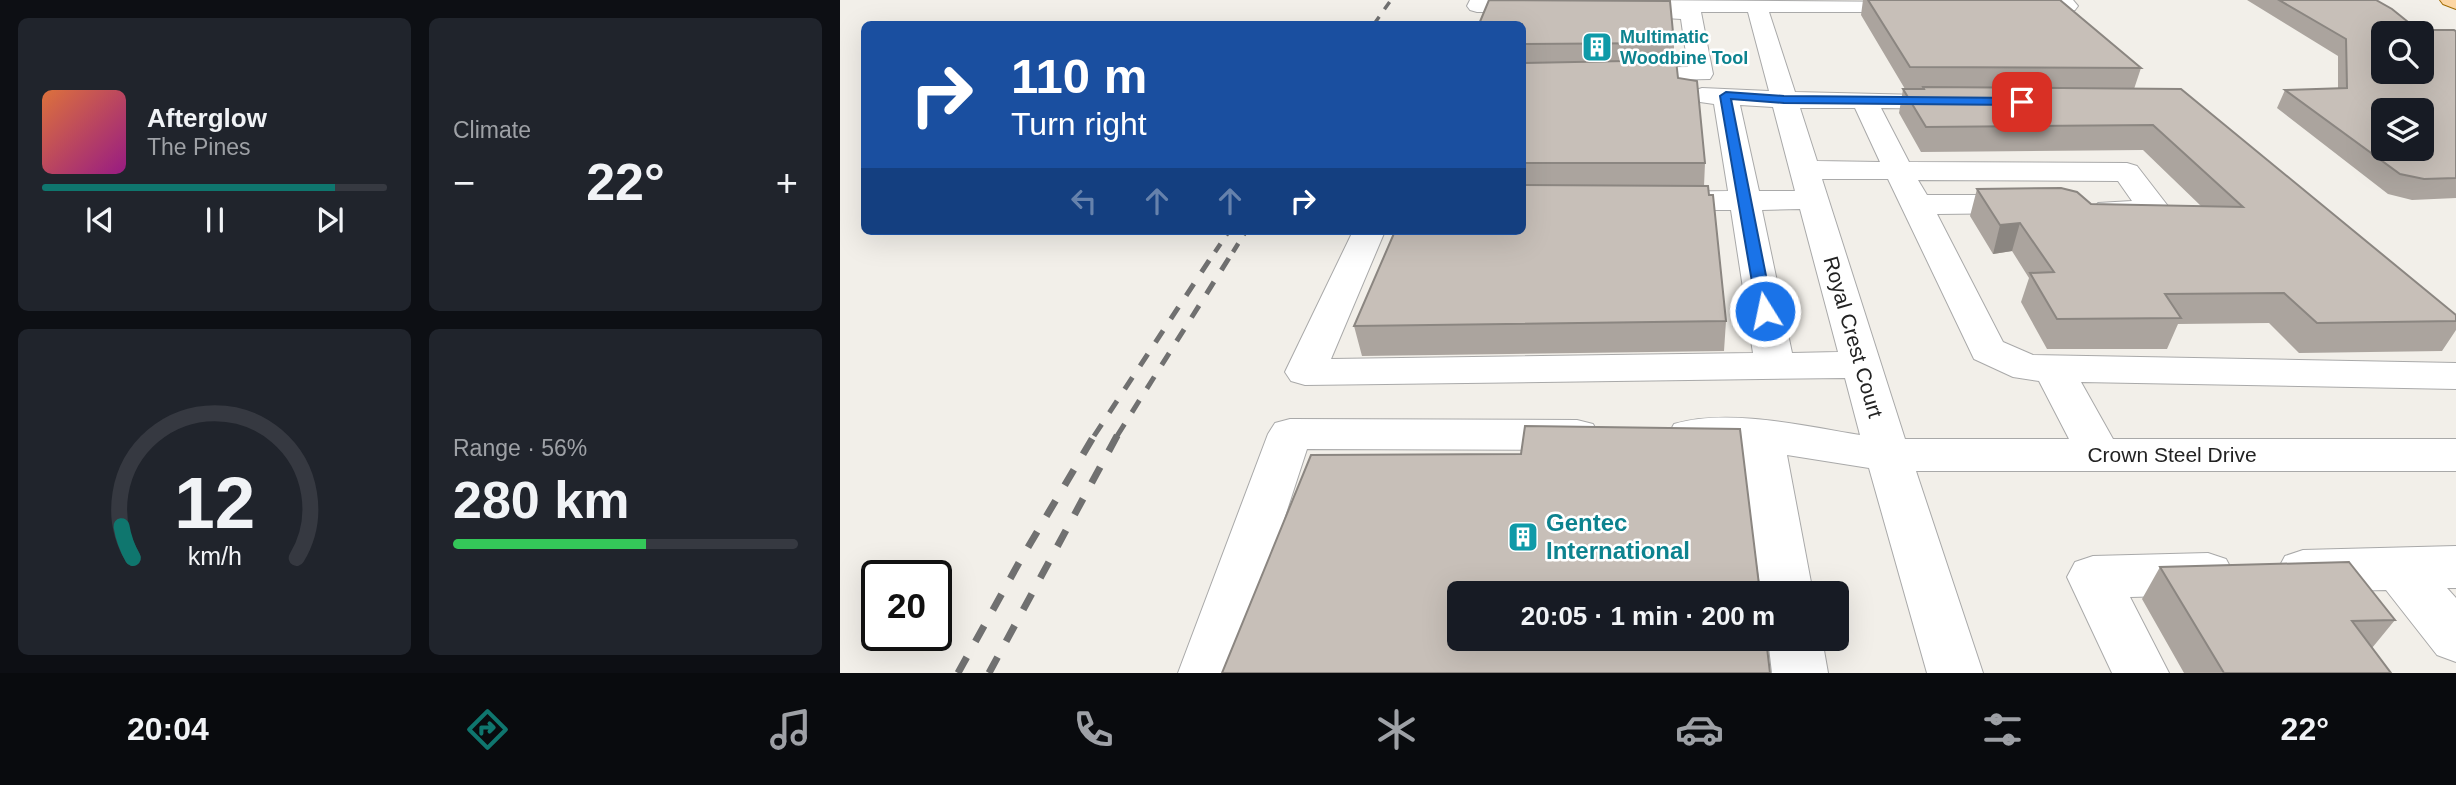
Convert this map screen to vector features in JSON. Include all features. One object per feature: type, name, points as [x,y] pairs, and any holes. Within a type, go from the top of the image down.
[{"type":"main road","points":[[2450,0],[2456,3]]},
{"type":"street","points":[[1462,21],[1465,14],[1552,13],[1553,6],[1477,6],[1480,0]]},
{"type":"street","points":[[1999,6],[2068,6],[2060,0]]},
{"type":"street","points":[[1526,76],[1701,74],[1691,13],[1606,9],[1756,3],[1930,6]]},
{"type":"street","name":"Royal Crest Court","points":[[1756,3],[1861,365],[1955,673]]},
{"type":"street","points":[[1526,96],[1726,96],[1784,100],[1974,101]]},
{"type":"street","points":[[1726,96],[1775,366]]},
{"type":"street","points":[[1864,100],[1988,351],[2027,368],[2456,376]]},
{"type":"street","points":[[1634,201],[1745,201],[1809,185],[1897,171],[2127,172],[2155,209],[1914,205]]},
{"type":"street","points":[[1367,235],[1305,372],[1861,365]]},
{"type":"street","points":[[2053,369],[2100,455]]},
{"type":"street","name":"Crown Steel Drive","points":[[1206,673],[1290,434],[1761,435],[1888,455],[2456,455]]},
{"type":"street","points":[[1761,435],[1785,581]]},
{"type":"street","points":[[2141,673],[2093,577],[2456,567]]},
{"type":"street","points":[[2399,568],[2456,638]]},
{"type":"street","points":[[1797,651],[1800,673]]},
{"type":"building","points":[[1489,0],[1670,1],[1674,43],[1526,44],[1526,21],[1480,21]]},
{"type":"building","points":[[1868,0],[2060,0],[2141,68],[1910,67]]},
{"type":"building","points":[[2279,0],[2376,0],[2407,21],[2371,21],[2371,84],[2434,84],[2434,30],[2456,31],[2456,178],[2424,179],[2400,174],[2382,161],[2434,161],[2434,98],[2371,98],[2371,153],[2285,90],[2347,88],[2346,39]]},
{"type":"building","points":[[1676,60],[1678,78],[1697,81],[1705,163],[1526,163],[1526,63]]},
{"type":"building","points":[[1923,87],[2181,89],[2456,315],[2456,321],[2317,323],[2284,293],[2165,294],[2181,318],[2057,319],[2030,273],[2054,272],[2020,223],[2000,225],[1977,189],[2061,188],[2077,192],[2091,204],[2243,207],[2153,125],[1926,127],[1903,89],[1924,89]]},
{"type":"building","points":[[1526,185],[1708,186],[1709,195],[1713,195],[1726,321],[1354,326],[1393,235],[1526,235]]},
{"type":"building","name":"Gentec International","points":[[1525,426],[1740,429],[1759,581],[1447,581],[1447,651],[1767,651],[1770,673],[1222,673],[1311,455],[1521,454]]},
{"type":"building","points":[[2349,562],[2395,620],[2352,621],[2391,673],[2224,673],[2160,567]]},
{"type":"railway","points":[[1376,21],[1391,0]]},
{"type":"railway","points":[[1215,252],[1226,235]]},
{"type":"railway","points":[[1233,252],[1244,235]]},
{"type":"railway","points":[[1094,436],[1216,250]]},
{"type":"railway","points":[[1117,436],[1234,250]]},
{"type":"railway","points":[[958,673],[1095,434]]},
{"type":"railway","points":[[989,673],[1118,434]]},
{"type":"place","name":"Multimatic Woodbine Tool","points":[[1597,47]]},
{"type":"place","name":"Gentec International","points":[[1523,537]]},
{"type":"route","points":[[1765,311],[1726,96],[1784,100],[2022,102]]}]
